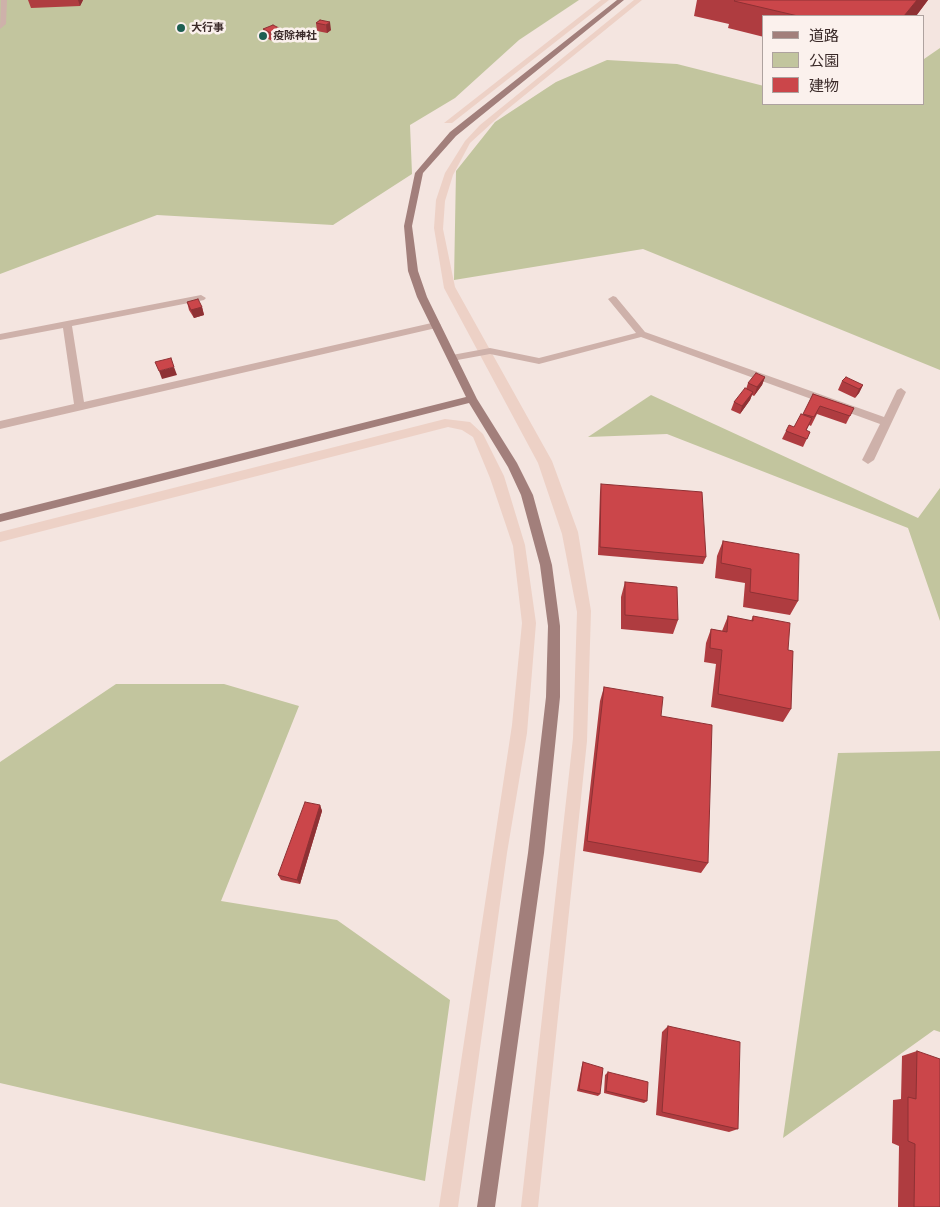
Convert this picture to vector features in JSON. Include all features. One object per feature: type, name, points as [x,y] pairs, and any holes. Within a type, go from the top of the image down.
[{"type":"street","points":[[0,27],[3,24],[4,0]]},
{"type":"street","points":[[486,1207],[536,853],[553,697],[554,626],[546,565],[527,494],[513,466],[472,399],[412,271],[408,226],[419,173],[453,134],[621,0]]},
{"type":"street","points":[[0,338],[201,298]]},
{"type":"street","points":[[613,299],[642,334],[887,422]]},
{"type":"street","points":[[67,324],[80,407]]},
{"type":"street","points":[[0,425],[436,325]]},
{"type":"street","points":[[452,358],[490,351],[539,361],[642,334]]},
{"type":"street","points":[[868,460],[901,392]]},
{"type":"street","points":[[0,518],[472,399]]},
{"type":"green space","points":[[0,0],[579,0],[519,40],[455,98],[410,125],[412,174],[333,225],[157,215],[0,274]]},
{"type":"green space","points":[[940,48],[940,370],[643,249],[454,280],[456,171],[495,122],[556,82],[607,60],[677,64],[762,85],[762,105],[925,105],[925,58]]},
{"type":"green space","points":[[651,395],[918,518],[940,488],[940,621],[908,528],[667,434],[588,437]]},
{"type":"green space","points":[[116,684],[224,684],[299,706],[221,901],[337,920],[450,1000],[425,1181],[0,1083],[0,762]]},
{"type":"green space","points":[[940,751],[940,1032],[934,1030],[783,1138],[838,753]]},
{"type":"shaded area","points":[[601,0],[609,0],[452,123],[444,123]]},
{"type":"shaded area","points":[[634,0],[642,0],[504,112],[470,143],[453,175],[445,201],[443,229],[455,287],[552,461],[578,532],[591,611],[587,741],[538,1207],[521,1207],[573,738],[577,612],[562,534],[538,463],[444,288],[434,228],[436,200],[445,173],[465,141],[480,125]]},
{"type":"shaded area","points":[[445,419],[470,422],[483,434],[504,476],[525,545],[536,623],[527,733],[507,853],[458,1207],[439,1207],[512,725],[522,623],[513,546],[490,478],[473,437],[462,430],[448,427],[0,542],[0,532]]},
{"type":"building","points":[[917,0],[905,15],[794,15],[734,1]]},
{"type":"building","points":[[320,20],[330,22],[326,25],[316,23]]},
{"type":"building","points":[[273,25],[281,29],[271,33],[263,29]]},
{"type":"building","points":[[198,299],[202,307],[191,310],[187,302]]},
{"type":"building","points":[[171,358],[174,367],[159,371],[155,362]]},
{"type":"building","points":[[756,373],[765,377],[757,387],[748,383]]},
{"type":"building","points":[[846,377],[863,385],[859,389],[842,381]]},
{"type":"building","points":[[745,388],[753,392],[742,406],[734,402]]},
{"type":"building","points":[[813,394],[854,408],[850,416],[820,406],[814,417],[803,414]]},
{"type":"building","points":[[801,414],[812,418],[806,430],[810,432],[807,439],[786,431],[789,425],[794,427]]},
{"type":"building","points":[[601,484],[702,492],[706,557],[600,547]]},
{"type":"building","points":[[723,541],[799,554],[798,601],[750,592],[751,569],[721,563]]},
{"type":"building","points":[[625,582],[677,587],[678,620],[625,615]]},
{"type":"building","points":[[728,616],[753,621],[753,616],[790,623],[788,650],[793,651],[791,709],[718,694],[722,650],[710,648],[711,629],[727,632]]},
{"type":"building","points":[[604,687],[663,697],[661,716],[712,725],[708,863],[587,841]]},
{"type":"building","points":[[305,802],[320,805],[297,880],[278,875]]},
{"type":"building","points":[[668,1026],[740,1042],[738,1129],[662,1112]]},
{"type":"building","points":[[917,1051],[940,1059],[940,1207],[914,1207],[915,1144],[908,1141],[908,1097],[916,1099]]},
{"type":"building","points":[[583,1062],[603,1068],[600,1094],[579,1089]]},
{"type":"building","points":[[608,1072],[648,1082],[647,1101],[606,1091]]},
{"type":"place","name":"大行事","points":[[181,28]]},
{"type":"place","name":"疫除神社","points":[[263,36]]}]
